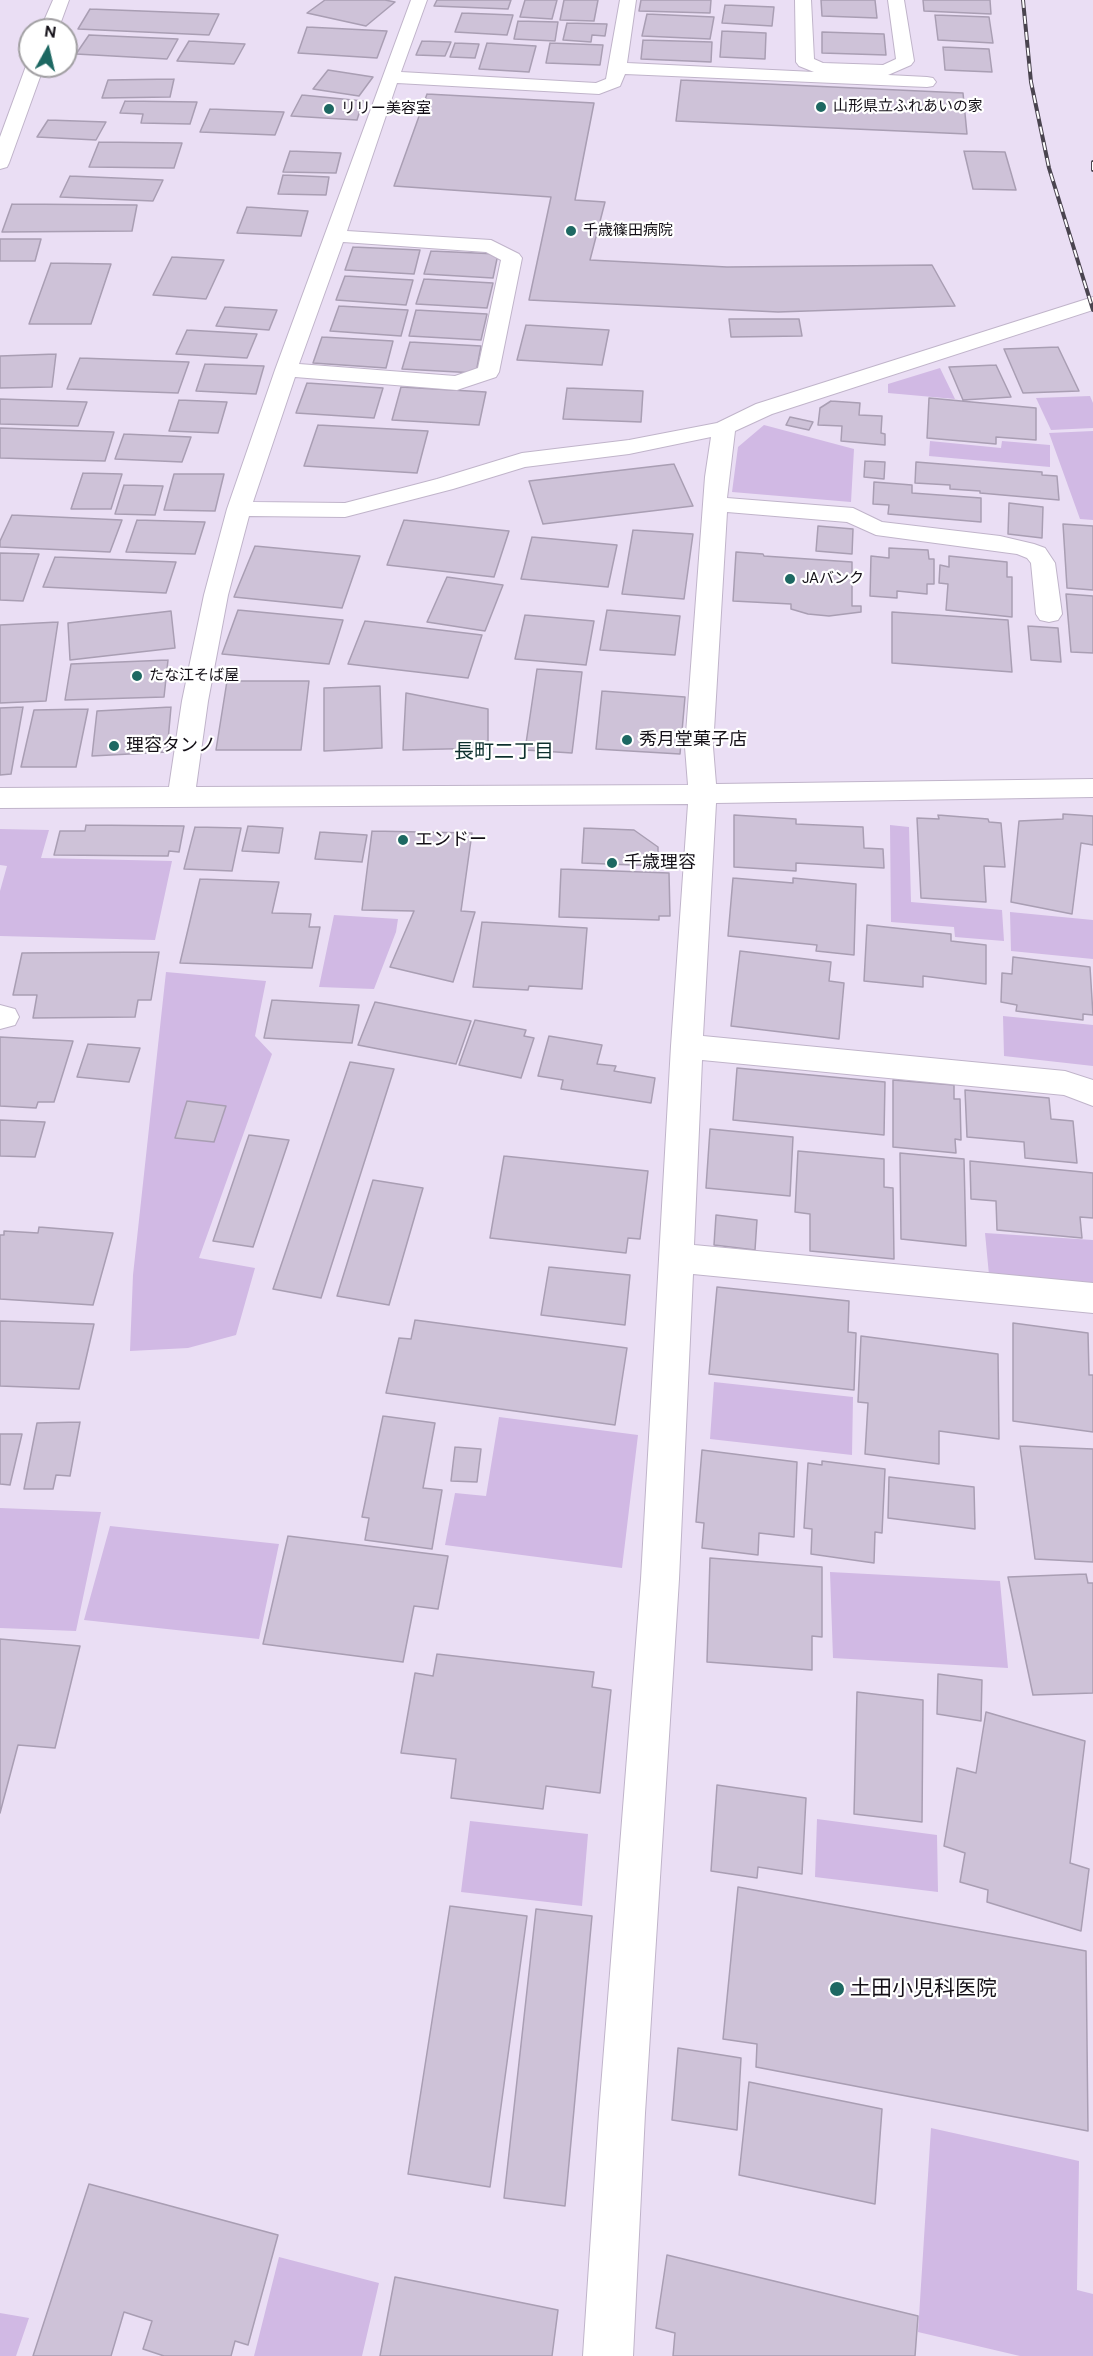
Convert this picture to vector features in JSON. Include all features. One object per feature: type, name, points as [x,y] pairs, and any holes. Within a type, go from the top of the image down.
[{"type":"street","points":[[54,18],[61,0]]},
{"type":"street","points":[[181,798],[195,701],[216,595],[239,509],[286,370],[419,0]]},
{"type":"street","points":[[390,77],[599,89],[614,82],[628,0]]},
{"type":"street","points":[[803,0],[805,62],[821,68],[886,70],[905,61],[897,0]]},
{"type":"street","points":[[617,68],[927,82]]},
{"type":"street","points":[[0,163],[32,78]]},
{"type":"street","points":[[286,370],[457,383],[488,372],[512,258],[491,246],[335,236]]},
{"type":"street","points":[[239,509],[345,510],[445,484],[522,460],[629,447],[724,428],[764,409],[1047,320],[1093,303]]},
{"type":"street","points":[[608,2356],[623,2102],[661,1567],[687,1046],[703,794],[699,747],[717,477],[724,428]]},
{"type":"street","points":[[716,504],[853,515],[876,528],[1000,543],[1025,549],[1036,553],[1043,563],[1049,614]]},
{"type":"street","points":[[0,798],[703,794],[1093,788]]},
{"type":"street","points":[[687,1046],[1065,1083],[1093,1093]]},
{"type":"street","points":[[677,1258],[1093,1298]]},
{"type":"shaded area","points":[[940,368],[955,399],[888,393],[888,384]]},
{"type":"shaded area","points":[[1090,396],[1093,403],[1093,428],[1051,430],[1036,398]]},
{"type":"shaded area","points":[[764,425],[854,449],[851,502],[732,492],[738,447]]},
{"type":"shaded area","points":[[1093,431],[1093,520],[1080,519],[1049,433]]},
{"type":"shaded area","points":[[930,441],[1001,448],[1002,441],[1050,445],[1050,467],[929,456]]},
{"type":"shaded area","points":[[890,825],[909,827],[911,902],[1002,910],[1004,941],[955,937],[954,927],[891,922]]},
{"type":"shaded area","points":[[0,829],[49,830],[41,858],[172,861],[155,940],[0,936],[0,891],[7,866],[0,865]]},
{"type":"shaded area","points":[[1010,912],[1093,920],[1093,959],[1011,951]]},
{"type":"shaded area","points":[[334,915],[398,919],[396,932],[374,989],[319,987]]},
{"type":"shaded area","points":[[166,972],[266,981],[255,1036],[272,1054],[199,1258],[255,1268],[236,1335],[188,1348],[130,1351],[133,1275]]},
{"type":"shaded area","points":[[1003,1016],[1093,1025],[1093,1066],[1004,1056]]},
{"type":"shaded area","points":[[985,1233],[1093,1240],[1093,1283],[989,1275]]},
{"type":"shaded area","points":[[714,1382],[853,1397],[852,1455],[710,1439]]},
{"type":"shaded area","points":[[499,1417],[638,1435],[622,1568],[445,1545],[455,1493],[486,1496]]},
{"type":"shaded area","points":[[0,1508],[101,1512],[76,1631],[0,1628]]},
{"type":"shaded area","points":[[110,1526],[279,1544],[259,1639],[84,1620]]},
{"type":"shaded area","points":[[830,1572],[1000,1581],[1008,1668],[833,1658]]},
{"type":"shaded area","points":[[817,1819],[937,1835],[938,1892],[815,1877]]},
{"type":"shaded area","points":[[470,1821],[588,1834],[582,1906],[461,1892]]},
{"type":"shaded area","points":[[931,2128],[1079,2161],[1077,2290],[1093,2294],[1093,2356],[1020,2356],[918,2332]]},
{"type":"shaded area","points":[[279,2257],[379,2283],[362,2356],[254,2356]]},
{"type":"shaded area","points":[[0,2313],[29,2318],[16,2356],[0,2356]]},
{"type":"building","points":[[325,0],[395,2],[366,26],[307,13]]},
{"type":"building","points":[[437,0],[511,0],[508,9],[434,6]]},
{"type":"building","points":[[525,0],[557,0],[552,19],[520,17]]},
{"type":"building","points":[[564,0],[598,0],[594,21],[560,20]]},
{"type":"building","points":[[641,0],[711,0],[710,13],[639,11]]},
{"type":"building","points":[[821,0],[875,0],[877,18],[822,16]]},
{"type":"building","points":[[923,0],[990,0],[991,14],[924,11]]},
{"type":"building","points":[[725,5],[774,7],[772,26],[722,23]]},
{"type":"building","points":[[90,9],[219,14],[209,35],[78,29]]},
{"type":"building","points":[[462,13],[513,15],[507,35],[455,32]]},
{"type":"building","points":[[647,14],[714,17],[710,39],[642,36]]},
{"type":"building","points":[[935,15],[989,17],[993,43],[938,40]]},
{"type":"building","points":[[518,21],[558,22],[555,41],[514,39]]},
{"type":"building","points":[[567,23],[607,24],[605,36],[592,35],[591,42],[563,40]]},
{"type":"building","points":[[307,27],[387,31],[377,58],[298,53]]},
{"type":"building","points":[[722,31],[766,33],[765,59],[720,57]]},
{"type":"building","points":[[822,32],[884,34],[886,55],[822,53]]},
{"type":"building","points":[[89,35],[178,39],[167,59],[78,54]]},
{"type":"building","points":[[643,40],[712,42],[711,62],[641,59]]},
{"type":"building","points":[[189,41],[245,44],[234,64],[177,61]]},
{"type":"building","points":[[422,41],[451,42],[445,56],[416,55]]},
{"type":"building","points":[[455,43],[479,44],[475,58],[450,57]]},
{"type":"building","points":[[487,43],[536,46],[529,72],[479,69]]},
{"type":"building","points":[[550,43],[603,45],[600,65],[546,63]]},
{"type":"building","points":[[943,47],[989,49],[992,72],[945,70]]},
{"type":"building","points":[[328,70],[373,77],[359,96],[313,89]]},
{"type":"building","points":[[174,79],[170,97],[102,98],[108,80]]},
{"type":"building","name":"山形県立ふれあいの家","points":[[681,80],[963,93],[967,134],[676,121]]},
{"type":"building","name":"千歳篠田病院","points":[[427,94],[594,103],[575,200],[605,202],[590,260],[727,267],[932,265],[955,306],[778,312],[529,300],[551,197],[394,186]]},
{"type":"building","points":[[302,95],[363,101],[357,120],[291,116]]},
{"type":"building","points":[[125,101],[197,102],[190,124],[141,123],[143,114],[120,113]]},
{"type":"building","points":[[210,109],[284,112],[275,135],[200,132]]},
{"type":"building","points":[[48,120],[106,122],[96,140],[37,137]]},
{"type":"building","points":[[99,142],[182,143],[174,168],[89,167]]},
{"type":"building","points":[[290,151],[341,153],[336,173],[283,172]]},
{"type":"building","points":[[964,151],[1005,152],[1016,190],[973,189]]},
{"type":"building","points":[[283,175],[329,177],[326,195],[278,194]]},
{"type":"building","points":[[70,176],[163,180],[153,201],[60,197]]},
{"type":"building","points":[[12,204],[137,205],[132,231],[2,232]]},
{"type":"building","points":[[247,207],[308,211],[301,236],[237,233]]},
{"type":"building","points":[[0,239],[41,239],[35,261],[0,261]]},
{"type":"building","points":[[353,247],[420,250],[414,274],[345,270]]},
{"type":"building","points":[[431,251],[498,254],[493,278],[424,274]]},
{"type":"building","points":[[172,257],[224,260],[206,299],[153,295]]},
{"type":"building","points":[[51,263],[111,264],[91,324],[29,324]]},
{"type":"building","points":[[345,276],[413,280],[406,305],[336,300]]},
{"type":"building","points":[[424,279],[493,283],[487,308],[416,304]]},
{"type":"building","points":[[339,306],[408,310],[401,336],[330,331]]},
{"type":"building","points":[[225,307],[277,310],[269,330],[216,326]]},
{"type":"building","points":[[416,310],[487,314],[481,340],[409,336]]},
{"type":"building","points":[[729,319],[799,319],[802,336],[731,337]]},
{"type":"building","points":[[526,325],[609,330],[602,365],[517,360]]},
{"type":"building","points":[[187,330],[257,334],[247,358],[176,354]]},
{"type":"building","points":[[322,337],[393,341],[386,368],[313,363]]},
{"type":"building","points":[[410,342],[481,346],[476,373],[402,369]]},
{"type":"building","points":[[1058,347],[1079,391],[1023,393],[1004,349]]},
{"type":"building","points":[[56,354],[52,387],[0,388],[0,356]]},
{"type":"building","points":[[80,358],[189,362],[178,393],[67,389]]},
{"type":"building","points":[[205,364],[264,366],[256,394],[196,391]]},
{"type":"building","points":[[996,365],[1011,397],[963,400],[949,367]]},
{"type":"building","points":[[307,383],[383,388],[374,418],[296,413]]},
{"type":"building","points":[[401,387],[486,392],[479,425],[392,420]]},
{"type":"building","points":[[567,388],[643,391],[641,422],[563,419]]},
{"type":"building","points":[[929,398],[1036,408],[1036,440],[996,437],[996,444],[927,438]]},
{"type":"building","points":[[0,399],[87,402],[78,426],[0,424]]},
{"type":"building","points":[[179,400],[227,402],[218,433],[169,431]]},
{"type":"building","points":[[831,401],[860,403],[859,415],[882,416],[881,433],[885,434],[885,445],[841,441],[842,426],[818,425],[820,408]]},
{"type":"building","points":[[790,417],[813,422],[809,430],[786,425]]},
{"type":"building","points":[[318,425],[428,431],[417,473],[304,466]]},
{"type":"building","points":[[0,428],[114,432],[105,461],[0,458]]},
{"type":"building","points":[[124,434],[191,437],[182,462],[115,459]]},
{"type":"building","points":[[865,461],[885,462],[884,479],[864,477]]},
{"type":"building","points":[[916,462],[1042,472],[1042,475],[1057,476],[1059,500],[980,493],[980,491],[950,489],[950,485],[915,483]]},
{"type":"building","points":[[674,464],[693,506],[543,524],[529,481]]},
{"type":"building","points":[[83,473],[122,474],[111,509],[71,509]]},
{"type":"building","points":[[174,474],[224,474],[215,511],[164,510]]},
{"type":"building","points":[[874,482],[912,485],[912,493],[981,498],[981,522],[888,514],[889,505],[873,504]]},
{"type":"building","points":[[124,485],[163,486],[155,515],[115,514]]},
{"type":"building","points":[[1009,503],[1043,507],[1042,538],[1008,534]]},
{"type":"building","points":[[12,515],[122,520],[110,552],[0,547],[0,541]]},
{"type":"building","points":[[137,520],[205,522],[195,554],[126,552]]},
{"type":"building","points":[[404,520],[509,531],[494,577],[387,565]]},
{"type":"building","points":[[1063,524],[1093,526],[1093,590],[1067,588]]},
{"type":"building","points":[[818,526],[853,529],[852,554],[816,551]]},
{"type":"building","points":[[633,530],[693,534],[684,599],[622,594]]},
{"type":"building","points":[[532,537],[617,545],[608,587],[521,579]]},
{"type":"building","points":[[255,546],[360,556],[342,608],[234,597]]},
{"type":"building","points":[[889,548],[928,550],[929,559],[934,559],[934,584],[927,584],[927,594],[897,591],[897,598],[870,596],[871,556],[889,558]]},
{"type":"building","points":[[736,552],[852,562],[852,606],[861,606],[861,612],[829,616],[808,614],[791,609],[791,604],[733,601]]},
{"type":"building","points":[[0,553],[39,554],[23,601],[0,600]]},
{"type":"building","points":[[949,556],[1007,562],[1007,577],[1012,577],[1012,617],[946,610],[948,584],[939,583],[940,565],[949,567]]},
{"type":"building","points":[[55,557],[176,562],[166,593],[43,587]]},
{"type":"building","points":[[447,577],[503,585],[485,631],[427,622]]},
{"type":"building","points":[[1066,594],[1093,596],[1093,653],[1071,652]]},
{"type":"building","points":[[238,610],[343,620],[329,664],[222,654]]},
{"type":"building","points":[[607,610],[680,616],[675,655],[600,650]]},
{"type":"building","points":[[171,611],[175,648],[70,660],[68,623]]},
{"type":"building","points":[[892,612],[1008,620],[1012,672],[892,663]]},
{"type":"building","points":[[525,615],[594,621],[586,665],[515,659]]},
{"type":"building","points":[[365,621],[482,635],[468,678],[348,664]]},
{"type":"building","points":[[58,622],[46,701],[0,703],[0,625]]},
{"type":"building","points":[[1028,626],[1058,628],[1061,662],[1031,660]]},
{"type":"building","points":[[168,660],[164,697],[65,700],[71,664]]},
{"type":"building","points":[[537,669],[582,672],[572,753],[525,750]]},
{"type":"building","points":[[227,681],[309,681],[301,750],[216,750]]},
{"type":"building","points":[[380,686],[382,748],[324,751],[324,688]]},
{"type":"building","points":[[602,691],[685,697],[680,754],[596,749]]},
{"type":"building","points":[[406,693],[488,709],[488,748],[403,750]]},
{"type":"building","points":[[23,707],[11,774],[0,775],[0,708]]},
{"type":"building","points":[[171,707],[167,752],[92,756],[97,711]]},
{"type":"building","points":[[88,709],[76,767],[21,767],[34,710]]},
{"type":"building","points":[[1063,814],[1093,816],[1093,845],[1081,843],[1072,914],[1011,902],[1019,821],[1063,819]]},
{"type":"building","points":[[734,815],[796,819],[796,824],[863,827],[864,848],[883,849],[884,868],[796,863],[796,871],[734,867]]},
{"type":"building","points":[[938,815],[988,819],[989,822],[1001,823],[1005,867],[984,866],[986,902],[921,898],[917,818],[939,819]]},
{"type":"building","points":[[86,825],[184,826],[179,852],[169,851],[168,856],[54,855],[60,831],[85,831]]},
{"type":"building","points":[[248,826],[283,828],[279,853],[242,851]]},
{"type":"building","points":[[195,827],[241,828],[232,871],[184,869]]},
{"type":"building","points":[[584,828],[634,830],[658,847],[658,866],[582,863]]},
{"type":"building","points":[[372,831],[472,833],[461,911],[475,912],[453,982],[390,967],[414,911],[362,910]]},
{"type":"building","points":[[320,832],[367,835],[362,862],[315,859]]},
{"type":"building","points":[[561,869],[669,873],[670,916],[659,916],[659,920],[559,917]]},
{"type":"building","points":[[733,878],[793,883],[793,878],[856,884],[854,955],[816,951],[817,945],[728,936]]},
{"type":"building","points":[[200,879],[279,882],[272,913],[311,914],[309,927],[320,927],[312,968],[180,963]]},
{"type":"building","points":[[482,922],[587,928],[582,989],[529,986],[528,990],[473,987]]},
{"type":"building","points":[[867,925],[951,934],[951,941],[986,945],[986,984],[923,976],[923,987],[864,981]]},
{"type":"building","points":[[740,951],[831,962],[829,981],[844,983],[839,1039],[731,1026]]},
{"type":"building","points":[[159,952],[151,1000],[138,1000],[135,1017],[33,1018],[37,995],[13,995],[22,953]]},
{"type":"building","points":[[1013,957],[1090,967],[1093,1015],[1083,1014],[1083,1020],[1016,1011],[1017,1005],[1001,1002],[1002,973],[1012,974]]},
{"type":"building","points":[[272,1000],[359,1005],[352,1043],[264,1038]]},
{"type":"building","points":[[375,1002],[471,1021],[456,1064],[358,1045]]},
{"type":"building","points":[[475,1020],[526,1030],[524,1036],[534,1038],[521,1078],[459,1065]]},
{"type":"building","points":[[549,1036],[602,1045],[597,1064],[616,1066],[614,1071],[655,1078],[651,1103],[561,1089],[563,1080],[538,1076]]},
{"type":"building","points":[[0,1037],[73,1041],[54,1102],[38,1102],[36,1108],[0,1106]]},
{"type":"building","points":[[88,1044],[140,1048],[129,1082],[77,1077]]},
{"type":"building","points":[[350,1062],[394,1069],[321,1298],[273,1289]]},
{"type":"building","points":[[737,1068],[885,1082],[884,1135],[733,1120]]},
{"type":"building","points":[[893,1080],[954,1085],[954,1099],[960,1099],[961,1140],[955,1139],[956,1153],[893,1147]]},
{"type":"building","points":[[965,1090],[1049,1098],[1051,1119],[1073,1121],[1077,1163],[1025,1158],[1024,1142],[967,1137]]},
{"type":"building","points":[[187,1101],[226,1106],[214,1142],[175,1138]]},
{"type":"building","points":[[0,1120],[45,1122],[35,1157],[0,1156]]},
{"type":"building","points":[[710,1129],[793,1137],[790,1196],[706,1188]]},
{"type":"building","points":[[249,1135],[289,1140],[253,1247],[213,1241]]},
{"type":"building","points":[[798,1151],[884,1159],[884,1187],[893,1188],[894,1259],[810,1251],[810,1214],[795,1212]]},
{"type":"building","points":[[900,1153],[964,1159],[966,1246],[901,1239]]},
{"type":"building","points":[[504,1156],[648,1171],[640,1239],[628,1238],[626,1253],[490,1238]]},
{"type":"building","points":[[970,1161],[1093,1173],[1093,1218],[1080,1217],[1082,1238],[997,1230],[996,1201],[971,1199]]},
{"type":"building","points":[[373,1180],[423,1188],[389,1305],[337,1296]]},
{"type":"building","points":[[716,1215],[757,1220],[755,1250],[714,1245]]},
{"type":"building","points":[[39,1227],[113,1233],[93,1305],[0,1299],[0,1235],[4,1235],[4,1231],[38,1233]]},
{"type":"building","points":[[549,1267],[630,1275],[625,1325],[541,1315]]},
{"type":"building","points":[[717,1287],[849,1301],[848,1332],[856,1333],[854,1390],[709,1374]]},
{"type":"building","points":[[415,1320],[627,1348],[615,1425],[386,1393],[399,1338],[411,1339]]},
{"type":"building","points":[[0,1321],[94,1324],[79,1389],[0,1386]]},
{"type":"building","points":[[1013,1323],[1088,1333],[1089,1375],[1093,1375],[1093,1432],[1013,1421]]},
{"type":"building","points":[[861,1336],[998,1354],[999,1439],[939,1431],[939,1464],[865,1454],[868,1403],[858,1402]]},
{"type":"building","points":[[383,1416],[435,1423],[423,1488],[442,1490],[432,1549],[365,1540],[369,1518],[362,1517]]},
{"type":"building","points":[[80,1422],[70,1476],[56,1475],[53,1489],[24,1489],[37,1423]]},
{"type":"building","points":[[0,1434],[22,1434],[10,1485],[0,1484]]},
{"type":"building","points":[[1020,1446],[1093,1449],[1093,1562],[1035,1559]]},
{"type":"building","points":[[455,1447],[481,1449],[477,1482],[451,1481]]},
{"type":"building","points":[[702,1450],[797,1462],[794,1537],[759,1533],[758,1555],[702,1548],[704,1523],[696,1522]]},
{"type":"building","points":[[822,1461],[885,1469],[882,1533],[875,1532],[874,1563],[811,1554],[812,1529],[804,1528],[808,1463],[822,1465]]},
{"type":"building","points":[[889,1477],[974,1487],[975,1529],[888,1518]]},
{"type":"building","points":[[288,1536],[448,1556],[438,1609],[414,1606],[403,1662],[263,1644]]},
{"type":"building","points":[[710,1558],[822,1567],[822,1637],[812,1636],[812,1670],[707,1662]]},
{"type":"building","points":[[1086,1574],[1088,1583],[1093,1583],[1093,1693],[1033,1695],[1008,1577]]},
{"type":"building","points":[[0,1639],[80,1646],[55,1748],[18,1745],[0,1813]]},
{"type":"building","points":[[437,1654],[594,1672],[592,1687],[611,1690],[600,1793],[546,1786],[543,1809],[451,1798],[456,1759],[401,1753],[415,1673],[433,1676]]},
{"type":"building","points":[[938,1674],[982,1680],[981,1721],[937,1714]]},
{"type":"building","points":[[857,1692],[923,1700],[922,1822],[854,1814]]},
{"type":"building","points":[[986,1712],[1085,1741],[1070,1863],[1089,1869],[1081,1931],[987,1902],[988,1890],[960,1882],[965,1853],[944,1846],[957,1768],[976,1773]]},
{"type":"building","points":[[717,1785],[806,1798],[802,1874],[758,1867],[757,1878],[711,1871]]},
{"type":"building","points":[[738,1887],[1086,1951],[1088,2131],[756,2067],[757,2044],[723,2039]]},
{"type":"building","points":[[450,1906],[527,1916],[490,2187],[408,2174]]},
{"type":"building","points":[[536,1909],[592,1916],[565,2206],[504,2198]]},
{"type":"building","points":[[678,2048],[741,2058],[737,2130],[672,2120]]},
{"type":"building","points":[[749,2082],[882,2109],[875,2204],[739,2175]]},
{"type":"building","points":[[89,2184],[278,2235],[248,2345],[235,2341],[231,2356],[164,2356],[143,2349],[152,2321],[124,2312],[111,2356],[33,2356]]},
{"type":"building","points":[[667,2255],[918,2316],[915,2356],[673,2356],[675,2333],[656,2328]]},
{"type":"building","points":[[395,2277],[558,2310],[552,2356],[380,2356]]},
{"type":"railway","points":[[1023,0],[1031,82],[1049,168],[1093,310]]},
{"type":"railway","points":[[1093,162],[1093,170]]},
{"type":"place","name":"山形県立ふれあいの家","points":[[821,107]]},
{"type":"place","name":"リリー美容室","points":[[329,109]]},
{"type":"place","name":"千歳篠田病院","points":[[571,231]]},
{"type":"place","name":"JAバンク","points":[[790,579]]},
{"type":"place","name":"たな江そば屋","points":[[137,676]]},
{"type":"place","name":"秀月堂菓子店","points":[[627,740]]},
{"type":"place","name":"理容タンノ","points":[[114,746]]},
{"type":"place","name":"エンドー","points":[[403,840]]},
{"type":"place","name":"千歳理容","points":[[612,863]]},
{"type":"place","name":"土田小児科医院","points":[[837,1989]]},
{"type":"district","name":"長町二丁目","points":[[504,753]]}]
